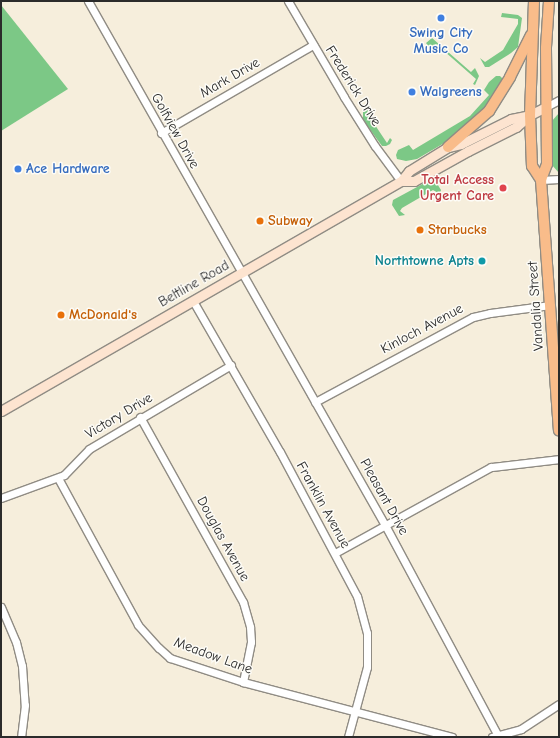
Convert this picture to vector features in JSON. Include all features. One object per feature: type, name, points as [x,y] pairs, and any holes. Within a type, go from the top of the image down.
[{"type":"main road","name":"Vandalia Street","points":[[534,1],[530,115],[532,166],[541,180]]},
{"type":"main road","name":"Vandalia Street","points":[[549,1],[546,107],[547,164],[541,180],[550,305],[557,371],[559,430]]},
{"type":"main road","points":[[448,147],[489,111],[510,78],[533,32]]},
{"type":"main road","name":"Beltline Road","points":[[401,181],[414,182],[455,158],[516,127],[530,115],[546,107]]},
{"type":"main road","name":"Beltline Road","points":[[1,411],[401,181],[409,170],[448,147],[460,144],[511,119],[530,115]]},
{"type":"street","name":"Golfview Drive","points":[[88,1],[241,274]]},
{"type":"street","name":"Frederick Drive","points":[[288,1],[313,45],[372,140],[401,181]]},
{"type":"street","name":"Mark Drive","points":[[161,133],[313,45]]},
{"type":"street","points":[[546,107],[559,100]]},
{"type":"street","points":[[541,180],[559,178]]},
{"type":"street","name":"Pleasant Drive","points":[[241,274],[385,525],[495,737]]},
{"type":"street","name":"Franklin Avenue","points":[[193,301],[231,365],[335,553],[357,596],[367,633],[367,667],[348,737]]},
{"type":"street","name":"Kinloch Avenue","points":[[315,402],[473,317],[490,313],[550,305]]},
{"type":"street","name":"Victory Drive","points":[[1,498],[64,475],[89,449],[140,417],[231,365]]},
{"type":"street","name":"Douglas Avenue","points":[[140,417],[243,602],[250,627],[251,642],[244,682]]},
{"type":"street","points":[[335,553],[491,467],[559,459]]},
{"type":"street","name":"Meadow Lane","points":[[58,478],[138,625],[170,658],[244,682],[452,737]]},
{"type":"street","points":[[1,607],[16,642],[22,666],[25,705],[21,737]]},
{"type":"street","points":[[495,737],[521,730],[559,704]]},
{"type":"green space","points":[[1,5],[68,89],[1,131]]},
{"type":"green space","points":[[502,13],[518,15],[522,18],[518,47],[489,67],[485,67],[480,58],[485,62],[503,50],[518,24],[518,19],[501,17]]},
{"type":"green space","points":[[432,38],[471,72],[475,68],[479,76],[475,85],[473,84],[476,79],[436,44],[429,47],[426,43]]},
{"type":"green space","points":[[496,76],[500,76],[504,80],[486,109],[451,139],[417,159],[406,161],[397,159],[396,155],[398,150],[409,145],[413,150],[470,116],[489,95],[484,90],[489,82]]},
{"type":"green space","points":[[369,107],[367,113],[387,143],[390,138],[392,140],[390,144],[386,146],[382,146],[363,120],[363,112]]},
{"type":"green space","points":[[559,113],[559,173],[552,165],[551,122]]},
{"type":"green space","points":[[430,180],[436,182],[441,190],[440,194],[433,190],[402,208],[400,211],[405,215],[399,216],[392,205],[393,200]]},
{"type":"place","name":"Swing City Music Co","points":[[441,18]]},
{"type":"place","name":"Walgreens","points":[[412,92]]},
{"type":"place","name":"Ace Hardware","points":[[18,169]]},
{"type":"place","name":"Total Access Urgent Care","points":[[503,188]]},
{"type":"place","name":"Subway","points":[[260,221]]},
{"type":"place","name":"Starbucks","points":[[420,230]]},
{"type":"place","name":"Northtowne Apts","points":[[482,261]]},
{"type":"place","name":"McDonald's","points":[[61,315]]}]
